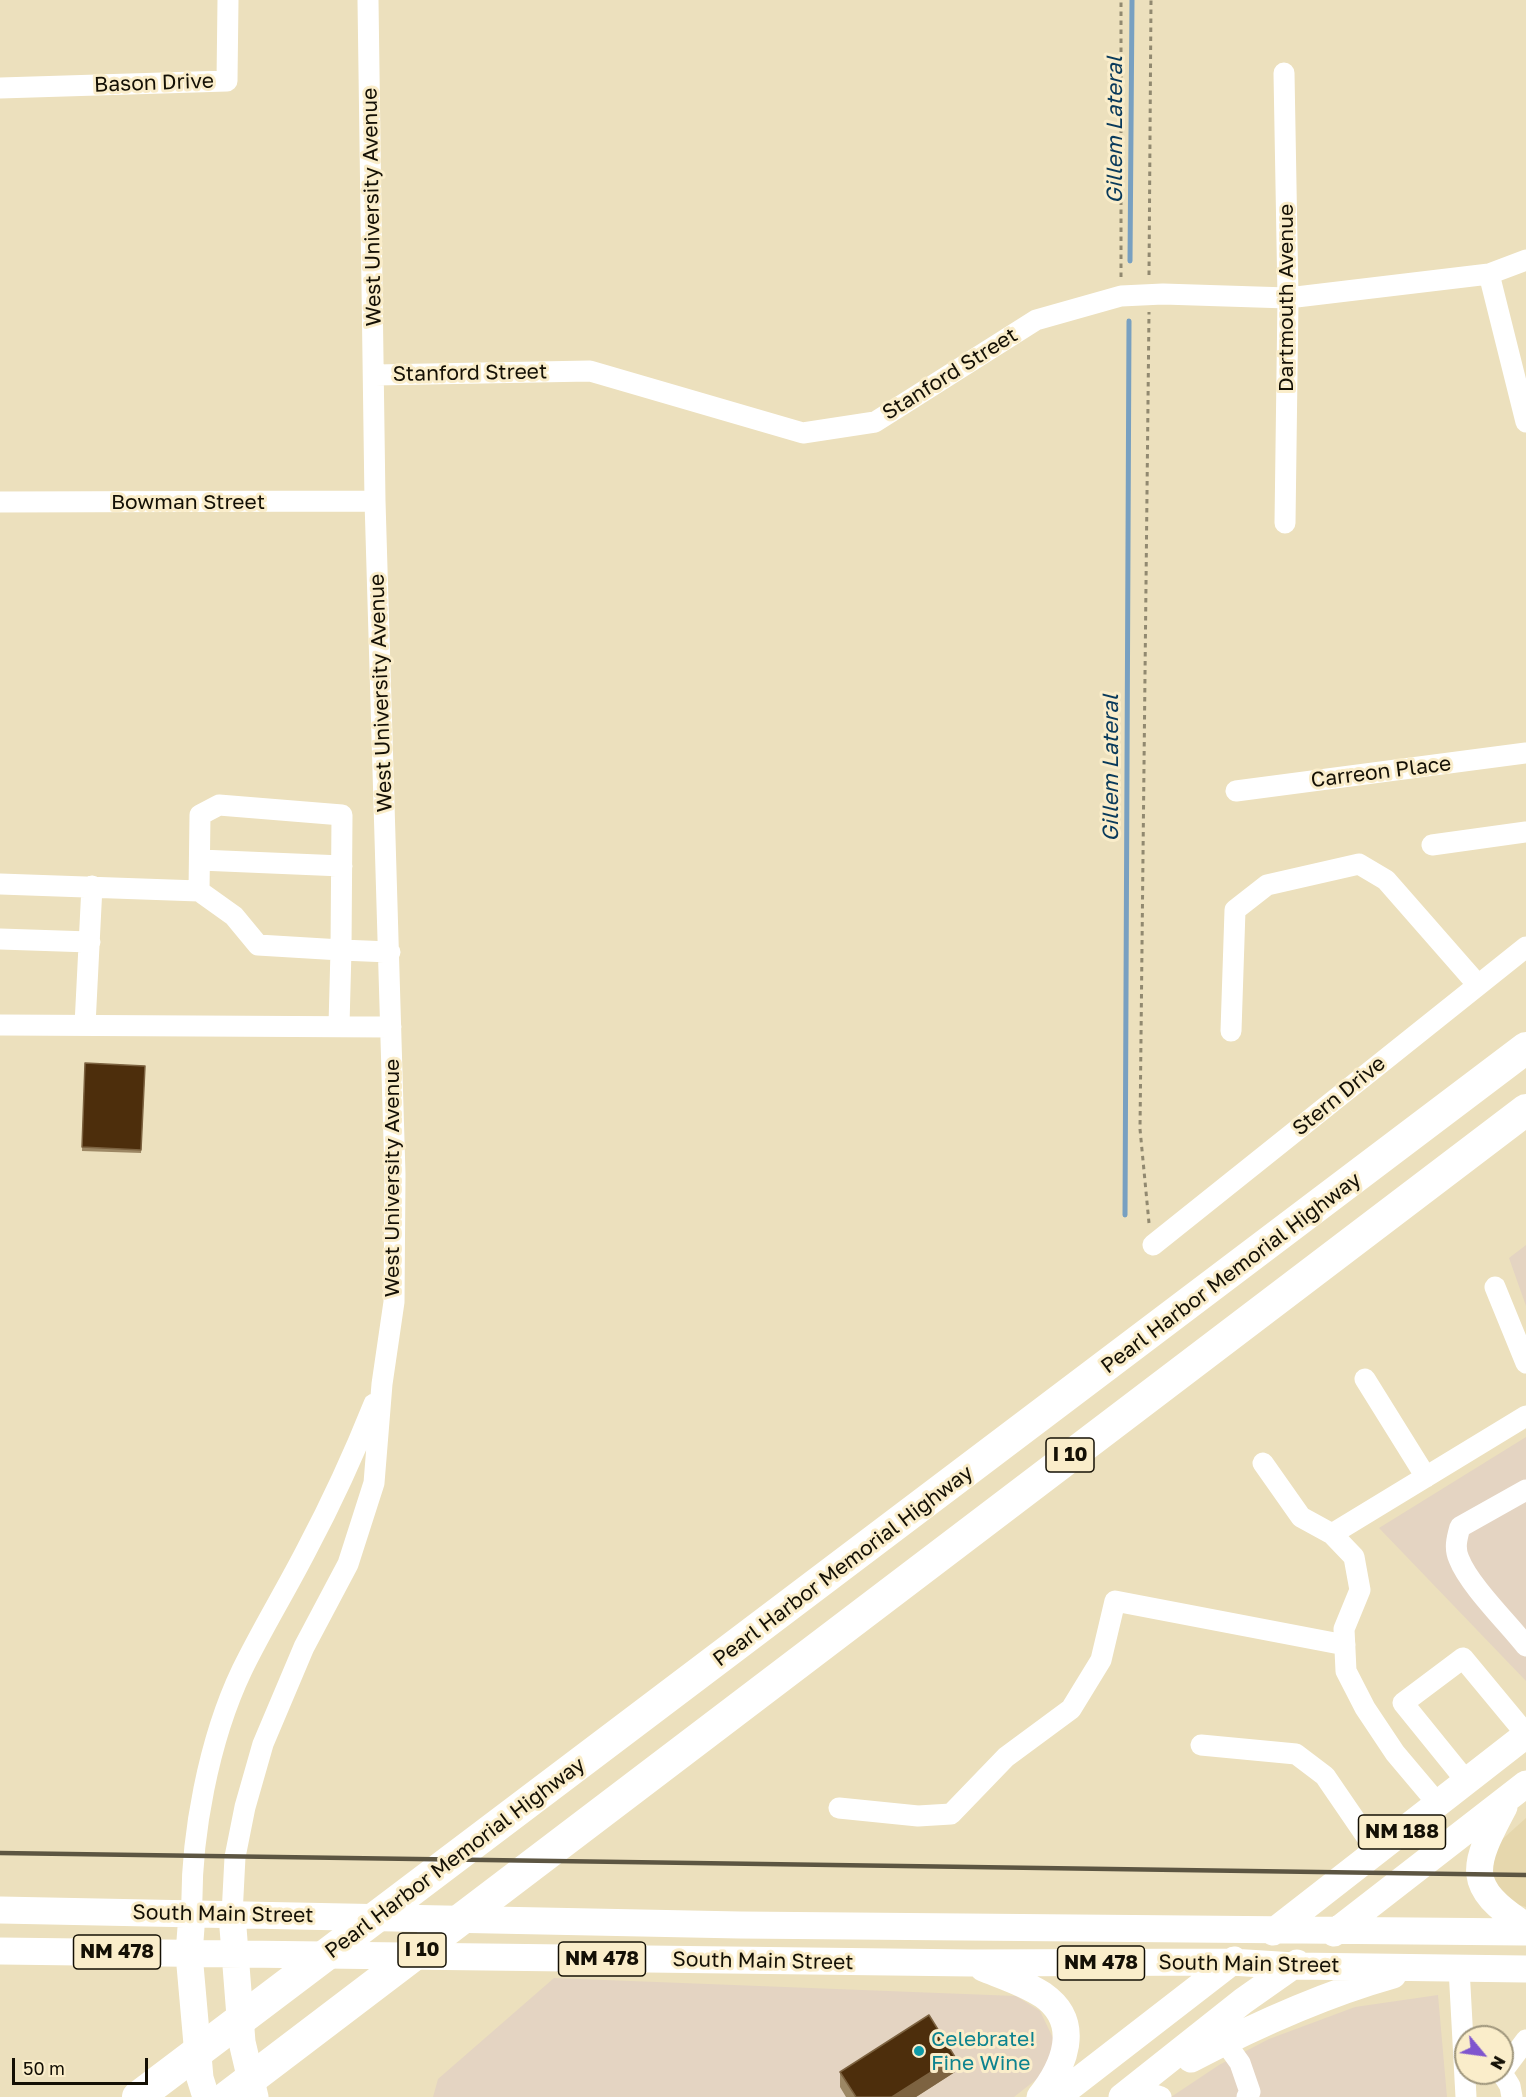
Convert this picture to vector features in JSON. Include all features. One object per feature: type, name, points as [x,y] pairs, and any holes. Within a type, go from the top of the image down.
[{"type":"highway","name":"Pearl Harbor Memorial Highway","points":[[149,2089],[1526,1048]]},
{"type":"highway","name":"I 10","points":[[227,2097],[617,1803],[1098,1433],[1526,1110]]},
{"type":"highway","points":[[244,2097],[333,2018]]},
{"type":"main road","name":"NM 188","points":[[1058,2097],[1231,1962],[1278,1929],[1526,1734]]},
{"type":"main road","name":"NM 188","points":[[1128,2093],[1243,2001],[1294,1966],[1517,1790]]},
{"type":"main road","points":[[1517,1790],[1488,1836],[1479,1873],[1485,1893],[1493,1902],[1526,1926]]},
{"type":"main road","name":"South Main Street","points":[[0,1910],[740,1925],[1526,1932]]},
{"type":"main road","name":"West University Avenue","points":[[192,1914],[189,1954],[200,2078],[206,2097]]},
{"type":"main road","name":"West University Avenue","points":[[232,1915],[242,2042],[255,2097]]},
{"type":"main road","name":"South Main Street","points":[[0,1951],[971,1963],[1231,1962],[1294,1966],[1526,1969]]},
{"type":"main road","points":[[971,1963],[1035,1990],[1057,2010],[1065,2029],[1066,2050],[1056,2074],[1040,2097]]},
{"type":"main road","points":[[1128,2093],[1226,2042],[1326,1996],[1420,1967]]},
{"type":"street","name":"Bason Drive","points":[[0,88],[227,81],[228,0]]},
{"type":"street","name":"West University Avenue","points":[[232,1915],[237,1847],[245,1807],[263,1744],[304,1647],[348,1564],[374,1483],[382,1384],[394,1302],[395,1174],[375,501],[368,0]]},
{"type":"street","name":"Dartmouth Avenue","points":[[1284,73],[1288,297],[1286,523]]},
{"type":"street","name":"Stanford Street","points":[[375,375],[590,371],[803,433],[875,422],[1036,320],[1121,297],[1149,294],[1288,297],[1490,274],[1526,260]]},
{"type":"street","points":[[1490,274],[1526,422]]},
{"type":"street","name":"Bowman Street","points":[[0,502],[375,501]]},
{"type":"street","name":"Carreon Place","points":[[1236,791],[1526,753]]},
{"type":"street","points":[[199,891],[200,815],[219,806],[342,815],[339,1025]]},
{"type":"street","points":[[1432,845],[1526,832]]},
{"type":"street","points":[[200,861],[342,866]]},
{"type":"street","points":[[1231,1031],[1235,910],[1267,885],[1324,870],[1359,864],[1386,880],[1478,985]]},
{"type":"street","points":[[0,884],[199,891],[234,916],[258,945],[390,952]]},
{"type":"street","points":[[85,1025],[92,886]]},
{"type":"street","points":[[0,939],[90,942]]},
{"type":"street","name":"Stern Drive","points":[[1153,1245],[1526,947]]},
{"type":"street","points":[[0,1025],[391,1027]]},
{"type":"street","points":[[1494,1287],[1526,1363]]},
{"type":"street","points":[[1365,1379],[1426,1477]]},
{"type":"street","name":"West University Avenue","points":[[192,1914],[193,1856],[202,1802],[218,1739],[242,1671],[346,1472],[382,1384]]},
{"type":"street","points":[[1332,1534],[1526,1416]]},
{"type":"street","points":[[1263,1462],[1301,1518],[1332,1534],[1354,1557],[1359,1590],[1344,1629],[1346,1671],[1365,1708],[1395,1753],[1438,1804]]},
{"type":"street","points":[[1526,1490],[1460,1527],[1456,1545],[1459,1559],[1470,1577],[1526,1646]]},
{"type":"street","points":[[839,1808],[918,1816],[951,1814],[1006,1757],[1071,1709],[1101,1660],[1115,1601],[1345,1645]]},
{"type":"street","points":[[1467,1782],[1403,1703],[1463,1658],[1526,1734]]},
{"type":"street","points":[[1201,1745],[1296,1754],[1325,1776],[1377,1852]]},
{"type":"street","points":[[1459,1968],[1463,2025]]},
{"type":"street","points":[[1514,2056],[1526,2040]]},
{"type":"street","points":[[1226,2042],[1240,2063],[1248,2094]]},
{"type":"street","points":[[1128,2093],[1161,2097]]},
{"type":"path","points":[[1121,0],[1121,297]]},
{"type":"path","points":[[1151,0],[1140,1129],[1153,1245]]},
{"type":"shaded area","points":[[1526,1245],[1526,1306],[1509,1258]]},
{"type":"shaded area","points":[[1526,1437],[1526,1681],[1379,1528]]},
{"type":"shaded area","points":[[1526,1818],[1526,1907],[1502,1893],[1491,1878],[1497,1844]]},
{"type":"shaded area","points":[[554,1978],[1016,1996],[1040,2011],[1053,2038],[1052,2067],[1014,2097],[433,2097],[438,2079]]},
{"type":"shaded area","points":[[1438,1995],[1447,2097],[1171,2097],[1219,2065],[1269,2039],[1355,2007]]},
{"type":"building","points":[[85,1063],[145,1066],[141,1150],[82,1147]]},
{"type":"building","name":"Celebrate! Fine Wine","points":[[929,2015],[955,2057],[892,2097],[856,2097],[840,2072]]},
{"type":"waterway","name":"Gillem Lateral","points":[[1130,261],[1132,0]]},
{"type":"waterway","name":"Gillem Lateral","points":[[1125,1215],[1129,321]]},
{"type":"railway","points":[[0,1853],[1526,1875]]},
{"type":"place","name":"Celebrate! Fine Wine","points":[[919,2051]]}]
